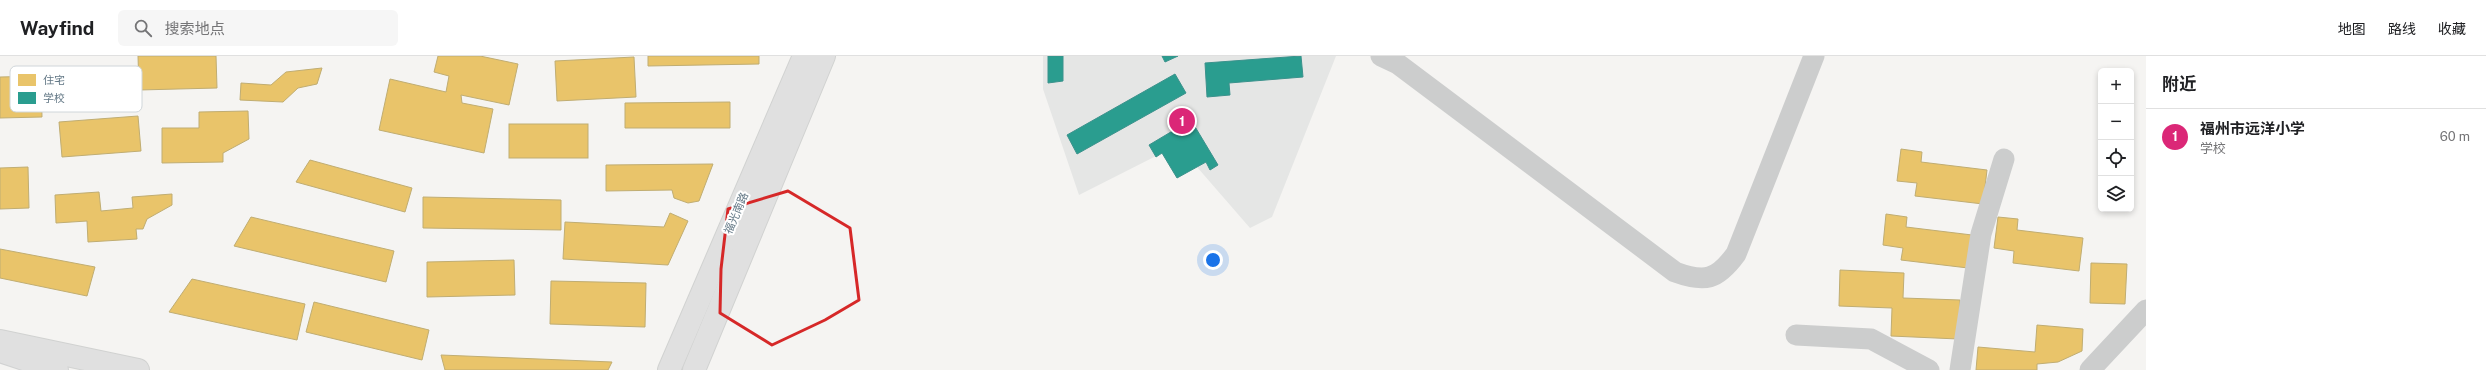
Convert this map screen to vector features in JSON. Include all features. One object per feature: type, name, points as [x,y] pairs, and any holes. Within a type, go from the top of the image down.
[{"type":"main road","name":"福光南路","points":[[668,365],[804,56]]},
{"type":"main road","name":"福光南路","points":[[694,370],[824,56]]},
{"type":"main road","points":[[707,336],[708,370]]},
{"type":"main road","points":[[0,341],[138,370]]},
{"type":"main road","points":[[0,350],[57,370]]},
{"type":"street","points":[[1381,56],[1398,64],[1675,272],[1693,279],[1711,278],[1726,268],[1736,254],[1814,56]]},
{"type":"street","points":[[1960,370],[1981,234],[2004,159]]},
{"type":"street","points":[[2090,370],[2146,310]]},
{"type":"street","points":[[1796,335],[1872,339],[1929,370]]},
{"type":"highlighted area","points":[[788,191],[850,228],[859,300],[825,320],[772,345],[720,313],[721,269],[728,209]]},
{"type":"shaded area","points":[[1043,56],[1336,56],[1272,217],[1250,228],[1197,167],[1177,178],[1162,153],[1079,195],[1043,89]]},
{"type":"building: 住宅","points":[[138,56],[216,56],[217,88],[142,90],[142,66],[138,66]]},
{"type":"building: 住宅","points":[[438,56],[480,56],[518,64],[509,105],[461,95],[462,103],[493,109],[484,153],[379,130],[390,79],[446,92],[449,76],[434,72]]},
{"type":"building: 住宅","points":[[648,56],[759,56],[759,64],[648,66]]},
{"type":"building: 住宅","points":[[634,57],[636,97],[557,101],[555,61]]},
{"type":"building: 住宅","points":[[322,68],[317,84],[298,88],[283,102],[240,100],[241,83],[271,85],[286,72]]},
{"type":"building: 住宅","points":[[0,77],[10,77],[10,112],[42,112],[42,117],[0,118]]},
{"type":"building: 住宅","points":[[730,102],[730,128],[625,128],[625,103]]},
{"type":"building: 住宅","points":[[248,111],[249,139],[223,153],[223,162],[162,163],[162,128],[199,128],[199,112]]},
{"type":"building: 住宅","points":[[138,116],[141,151],[62,157],[59,122]]},
{"type":"building: 住宅","points":[[509,124],[588,124],[588,158],[509,158]]},
{"type":"building: 住宅","points":[[1901,149],[1922,152],[1921,162],[1987,170],[1983,204],[1915,196],[1917,183],[1897,181]]},
{"type":"building: 住宅","points":[[310,160],[412,188],[405,212],[296,182]]},
{"type":"building: 住宅","points":[[713,164],[699,201],[688,203],[674,198],[672,190],[606,191],[606,165]]},
{"type":"building: 住宅","points":[[28,167],[29,208],[0,209],[0,168]]},
{"type":"building: 住宅","points":[[99,192],[101,211],[133,208],[132,197],[172,194],[172,205],[147,219],[143,229],[136,229],[137,239],[88,242],[87,221],[56,223],[55,195]]},
{"type":"building: 住宅","points":[[423,197],[561,200],[561,230],[423,228]]},
{"type":"building: 住宅","points":[[670,213],[688,221],[668,265],[563,259],[565,222],[664,227]]},
{"type":"building: 住宅","points":[[1886,214],[1907,217],[1906,227],[1972,235],[1968,268],[1901,260],[1903,248],[1883,245]]},
{"type":"building: 住宅","points":[[251,217],[394,251],[386,282],[234,246]]},
{"type":"building: 住宅","points":[[1998,217],[2018,219],[2017,230],[2083,238],[2079,271],[2013,263],[2014,251],[1994,248]]},
{"type":"building: 住宅","points":[[0,249],[95,267],[87,296],[0,278]]},
{"type":"building: 住宅","points":[[514,260],[515,295],[427,297],[427,262]]},
{"type":"building: 住宅","points":[[2091,263],[2127,264],[2125,304],[2090,303]]},
{"type":"building: 住宅","points":[[1840,270],[1904,273],[1903,298],[1960,300],[1958,339],[1891,336],[1892,308],[1839,306]]},
{"type":"building: 住宅","points":[[192,279],[305,304],[297,340],[169,312]]},
{"type":"building: 住宅","points":[[551,281],[646,283],[645,327],[550,324]]},
{"type":"building: 住宅","points":[[314,302],[429,330],[422,360],[306,332]]},
{"type":"building: 住宅","points":[[2037,325],[2083,329],[2082,351],[2058,362],[2037,364],[2037,370],[1976,370],[1978,347],[2035,352]]},
{"type":"building: 住宅","points":[[441,355],[612,362],[608,370],[445,370]]},
{"type":"building: 学校","points":[[1048,56],[1063,56],[1063,81],[1048,83]]},
{"type":"building: 学校","points":[[1162,56],[1178,56],[1165,62]]},
{"type":"building: 学校","points":[[1301,56],[1303,77],[1229,83],[1230,95],[1207,97],[1205,63]]},
{"type":"building: 学校","points":[[1175,74],[1186,93],[1077,154],[1067,135]]},
{"type":"building: 学校","points":[[1191,120],[1218,165],[1210,170],[1206,162],[1177,178],[1162,153],[1156,157],[1149,145]]},
{"type":"place","name":"福州市远洋小学","points":[[1182,121]]}]
